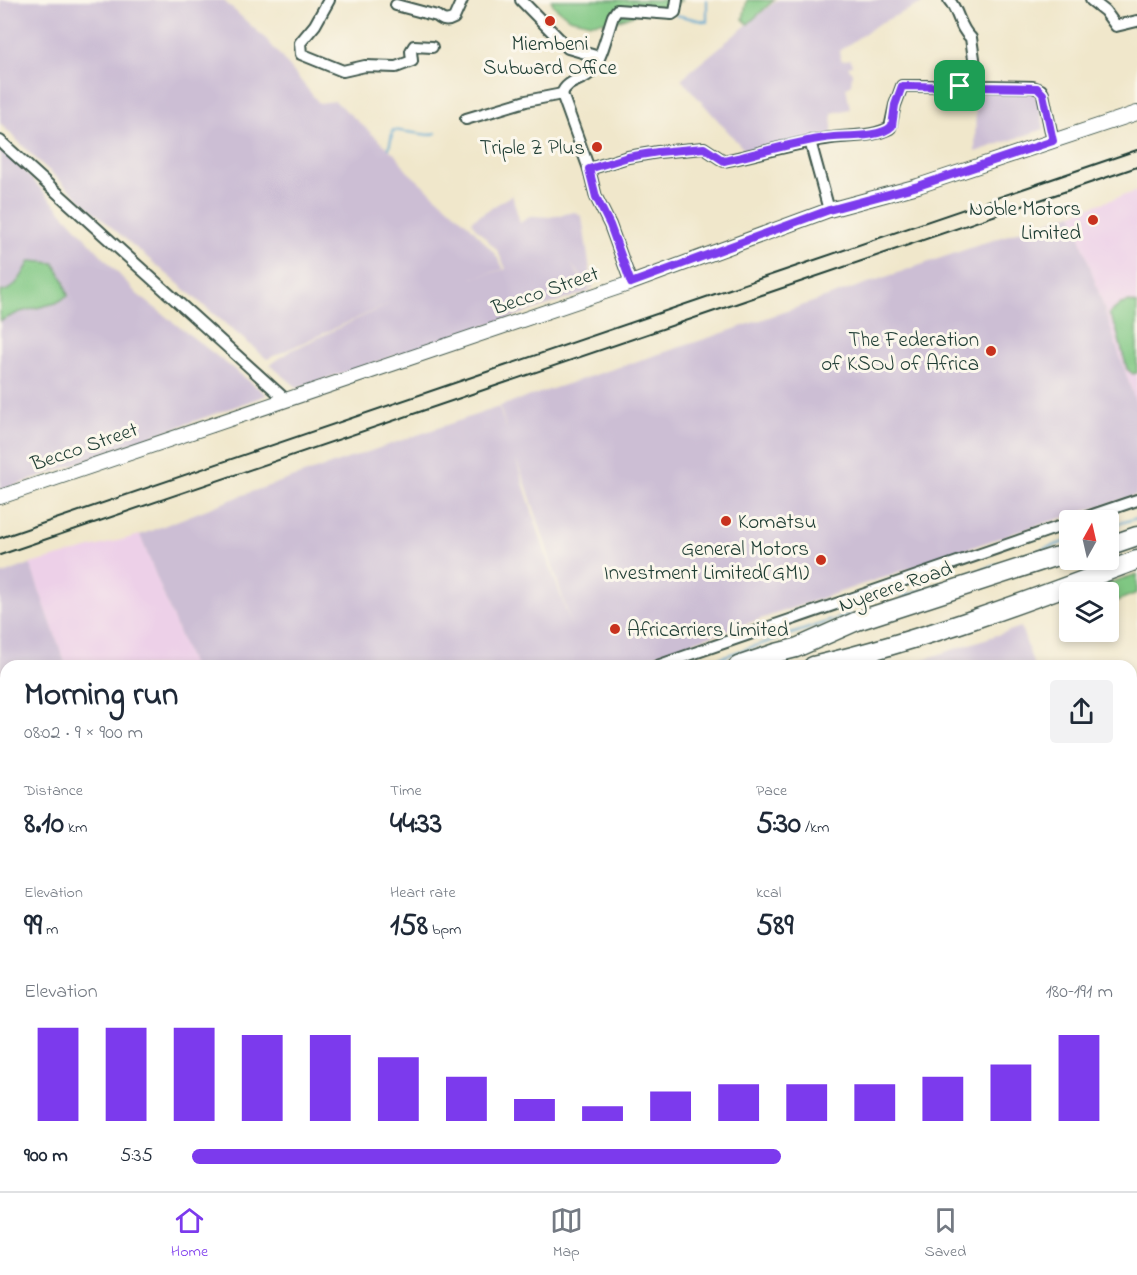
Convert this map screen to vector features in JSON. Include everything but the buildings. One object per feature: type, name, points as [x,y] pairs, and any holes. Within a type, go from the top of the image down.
[{"type":"highway","points":[[1119,542],[1137,536]]},
{"type":"highway","name":"Nyerere Road","points":[[756,660],[796,648],[857,621],[1059,556]]},
{"type":"highway","points":[[838,660],[871,652],[1013,607],[1137,560]]},
{"type":"street","points":[[329,0],[315,25],[300,44],[301,54],[313,61],[343,71],[365,66],[396,68],[412,61],[411,51],[414,46],[432,47]]},
{"type":"street","points":[[396,5],[437,16],[442,21],[446,21],[454,18],[462,0]]},
{"type":"street","points":[[521,0],[568,48],[599,57]]},
{"type":"street","points":[[466,119],[526,101],[562,94],[569,83],[591,72],[617,10],[673,14],[676,0]]},
{"type":"street","points":[[949,0],[964,32],[971,38],[978,86]]},
{"type":"street","points":[[1091,0],[1105,11],[1116,26],[1137,21]]},
{"type":"street","points":[[589,169],[628,157],[704,148],[724,161],[810,141],[834,137],[856,137],[890,128],[902,86],[1032,87],[1041,90],[1053,141]]},
{"type":"street","points":[[562,94],[589,169],[596,197],[610,225],[631,283]]},
{"type":"street","name":"Becco Street","points":[[0,497],[631,283],[829,210],[918,186],[1137,113]]},
{"type":"street","points":[[0,141],[286,400]]},
{"type":"street","points":[[810,141],[829,210]]},
{"type":"street","points":[[1108,510],[1137,500]]},
{"type":"street","points":[[674,660],[1059,527]]},
{"type":"shaded area","points":[[0,0],[223,0],[268,41],[319,103],[335,101],[397,156],[407,171],[470,226],[495,254],[504,269],[472,278],[506,269],[497,250],[473,225],[472,220],[512,195],[520,223],[530,216],[550,217],[575,212],[582,217],[593,290],[570,263],[591,291],[298,388],[270,365],[290,351],[395,301],[267,359],[109,225],[0,123]]},
{"type":"shaded area","points":[[777,0],[929,0],[878,24],[839,51],[842,61],[850,59],[852,65],[848,66],[852,73],[851,85],[846,87],[850,109],[832,113],[832,135],[748,154],[681,79]]},
{"type":"shaded area","points":[[976,91],[1032,91],[1038,94],[1044,129],[975,152]]},
{"type":"shaded area","points":[[0,147],[9,154],[137,294],[267,395],[0,491]]},
{"type":"shaded area","points":[[1137,191],[1137,407],[1072,213]]},
{"type":"shaded area","points":[[1072,213],[1137,407],[1137,495],[1088,510],[1059,510],[1059,519],[640,660],[190,660],[140,535],[251,492],[499,407],[507,432],[500,406],[714,336]],"holes":[[[516,460],[527,487],[572,627]]]},
{"type":"shaded area","points":[[140,535],[190,660],[64,660],[30,564]]},
{"type":"shaded area","points":[[30,564],[64,660],[0,660],[0,575]]},
{"type":"shaded area","points":[[1021,627],[1032,660],[922,660]]},
{"type":"green space","points":[[551,0],[682,0],[662,9],[641,12],[619,20],[591,23],[569,18],[554,6]]},
{"type":"green space","points":[[747,0],[774,0],[748,24],[743,19]]},
{"type":"green space","points":[[30,261],[54,263],[63,279],[68,296],[56,303],[20,312],[0,321],[0,292],[15,285]]},
{"type":"green space","points":[[1130,302],[1137,304],[1137,373],[1133,374],[1127,369],[1116,328],[1109,314],[1121,304]]},
{"type":"green space","points":[[1137,574],[1137,593],[1119,600],[1119,582],[1112,582]]},
{"type":"waterway","points":[[676,15],[707,22],[707,0]]},
{"type":"waterway","points":[[389,148],[393,130],[429,135],[436,133]]},
{"type":"waterway","points":[[1119,524],[1137,518]]},
{"type":"waterway","points":[[902,597],[1059,544]]},
{"type":"waterway","points":[[713,660],[851,614]]},
{"type":"railway","points":[[0,538],[1137,150]]},
{"type":"railway","points":[[0,555],[1137,167]]},
{"type":"place","name":"Miembeni Subward Office","points":[[550,21]]},
{"type":"place","name":"Triple Z Plus","points":[[597,147]]},
{"type":"place","name":"Noble Motors Limited","points":[[1093,220]]},
{"type":"place","name":"The Federation of KSOJ of Africa","points":[[991,351]]},
{"type":"place","name":"Komatsu","points":[[726,521]]},
{"type":"place","name":"General Motors Investment Limited(GMI)","points":[[821,560]]},
{"type":"place","name":"Africarriers Limited","points":[[615,629]]},
{"type":"route","points":[[902,86],[960,86],[1032,87],[1041,90],[1053,141],[918,186],[829,210],[631,283],[610,225],[596,197],[589,169],[628,157],[658,152],[704,148],[724,161],[810,141],[834,137],[856,137],[892,126],[895,105],[902,86]]}]
